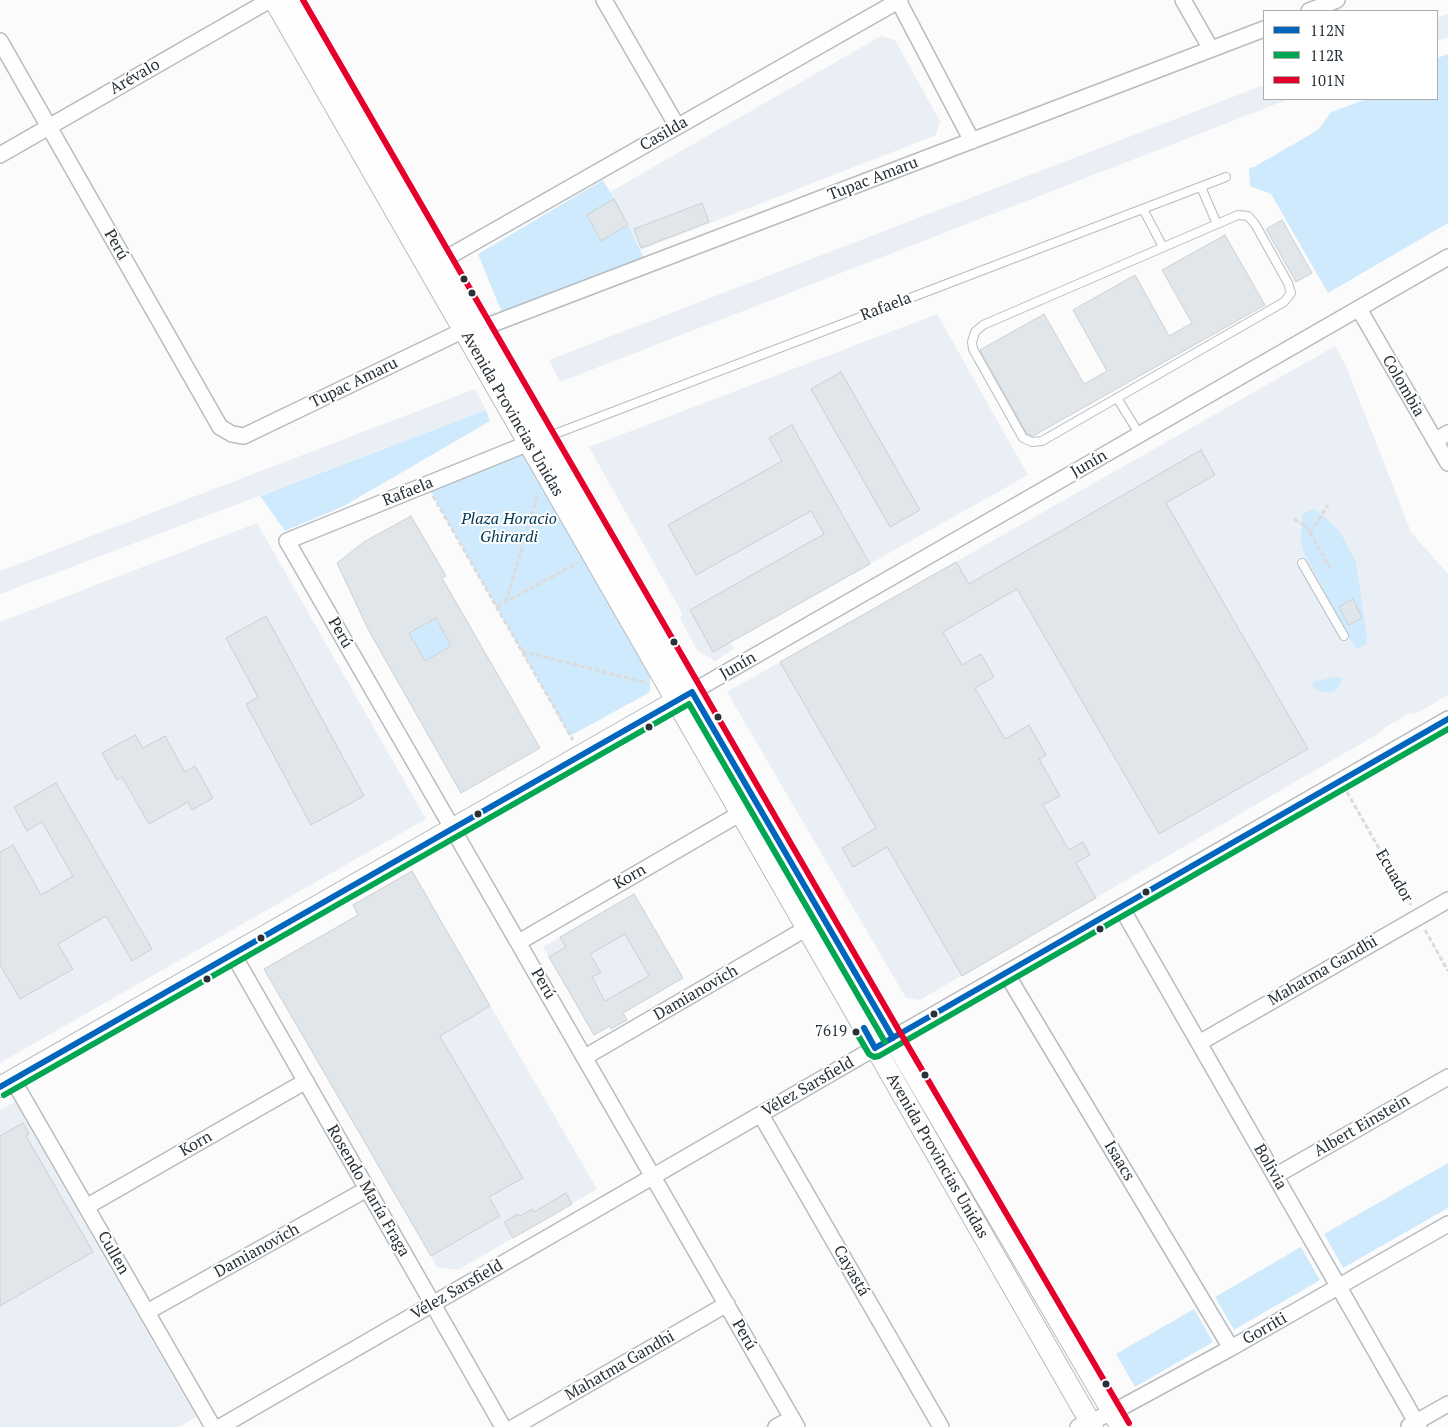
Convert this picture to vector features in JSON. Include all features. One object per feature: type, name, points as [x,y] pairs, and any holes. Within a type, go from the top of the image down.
[{"type":"main road","name":"Avenida Provincias Unidas","points":[[274,0],[436,265],[680,694],[884,1043],[1117,1420]]},
{"type":"main road","name":"Avenida Provincias Unidas","points":[[293,0],[436,265]]},
{"type":"main road","name":"Avenida Provincias Unidas","points":[[537,440],[544,471],[592,554],[680,694],[741,813],[807,928],[884,1043],[1087,1425]]},
{"type":"main road","name":"Junín","points":[[7,1084],[582,755],[680,694]]},
{"type":"street","name":"Arévalo","points":[[0,155],[270,0]]},
{"type":"street","points":[[604,0],[678,126]]},
{"type":"street","name":"Casilda","points":[[436,265],[899,0]]},
{"type":"street","points":[[899,0],[972,141]]},
{"type":"street","points":[[1183,0],[1212,49]]},
{"type":"street","points":[[1311,10],[1337,0]]},
{"type":"street","name":"Tupac Amaru","points":[[244,436],[473,329],[972,141],[1263,28]]},
{"type":"street","name":"Perú","points":[[0,41],[220,427],[232,434],[244,436]]},
{"type":"street","name":"Junín","points":[[680,694],[1140,435],[1448,256]]},
{"type":"street","name":"Colombia","points":[[1359,309],[1442,437],[1448,463]]},
{"type":"street","name":"Rafaela","points":[[287,541],[537,440]]},
{"type":"street","name":"Perú","points":[[287,541],[795,1422]]},
{"type":"street","name":"Vélez Sarsfield","points":[[220,1427],[1448,720]]},
{"type":"street","name":"Korn","points":[[519,942],[741,813]]},
{"type":"street","name":"Mahatma Gandhi","points":[[1199,1043],[1448,900]]},
{"type":"street","name":"Bolivia","points":[[1121,907],[1339,1287],[1414,1425]]},
{"type":"street","name":"Damianovich","points":[[585,1057],[807,928]]},
{"type":"street","name":"Rosendo María Fraga","points":[[233,954],[503,1427]]},
{"type":"street","name":"Isaacs","points":[[1006,973],[1231,1348]]},
{"type":"street","name":"Albert Einstein","points":[[1275,1176],[1448,1077]]},
{"type":"street","name":"Korn","points":[[86,1207],[306,1081]]},
{"type":"street","name":"Cullen","points":[[7,1084],[86,1207],[213,1427]]},
{"type":"street","name":"Cayastá","points":[[761,1115],[941,1427]]},
{"type":"street","name":"Damianovich","points":[[147,1312],[367,1189]]},
{"type":"street","name":"Gorriti","points":[[1087,1425],[1117,1420],[1231,1348],[1448,1224]]},
{"type":"street","name":"Mahatma Gandhi","points":[[514,1427],[727,1304]]},
{"type":"street","points":[[1414,1425],[1448,1404]]},
{"type":"street","points":[[776,1427],[795,1422]]},
{"type":"lane","name":"Rafaela","points":[[537,440],[1226,177]]},
{"type":"lane","points":[[1201,187],[1217,224]]},
{"type":"lane","points":[[1143,209],[1163,248]]},
{"type":"lane","points":[[1238,215],[1248,216],[1288,283],[1291,293],[1284,302],[1042,441],[1032,442],[1023,438],[973,349],[972,342],[975,332],[982,325],[1163,248],[1238,215]]},
{"type":"lane","points":[[1117,398],[1140,435]]},
{"type":"lane","points":[[1302,563],[1344,636]]},
{"type":"path","points":[[506,602],[544,471]]},
{"type":"path","points":[[426,484],[582,755]]},
{"type":"path","points":[[1311,531],[1328,505]]},
{"type":"path","points":[[1294,519],[1311,531],[1330,568]]},
{"type":"path","points":[[497,607],[592,554]]},
{"type":"path","points":[[522,650],[680,694]]},
{"type":"path","name":"Ecuador","points":[[1341,781],[1448,971]]},
{"type":"shaded area","points":[[1448,14],[1448,37],[1438,41],[1438,18]]},
{"type":"shaded area","points":[[881,36],[895,40],[940,121],[936,135],[641,250],[628,226],[601,241],[587,215],[614,200],[610,192]]},
{"type":"shaded area","points":[[1263,85],[1263,100],[1286,100],[560,382],[549,360]]},
{"type":"shaded area","points":[[937,314],[1028,475],[731,642],[734,649],[715,661],[697,650],[680,619],[682,613],[589,447]]},
{"type":"shaded area","points":[[1335,346],[1346,366],[1411,532],[1448,574],[1448,695],[1415,714],[1410,713],[1384,728],[1381,732],[920,1000],[906,998],[727,692]]},
{"type":"shaded area","points":[[475,389],[486,410],[0,594],[0,571]]},
{"type":"shaded area","points":[[257,523],[426,819],[0,1063],[0,622]]},
{"type":"shaded area","points":[[412,871],[597,1189],[458,1270],[437,1267],[264,969],[358,915],[353,905]]},
{"type":"shaded area","points":[[634,894],[683,978],[623,1013],[627,1020],[611,1029],[609,1026],[594,1035],[543,947]]},
{"type":"shaded area","points":[[15,1102],[196,1417],[179,1427],[0,1427],[0,1110]]},
{"type":"green space","points":[[1448,54],[1448,223],[1328,293],[1271,194],[1250,186],[1249,168],[1254,167],[1318,130],[1331,112],[1364,100],[1438,100],[1438,58]]},
{"type":"green space","points":[[603,180],[614,199],[587,216],[601,241],[628,225],[646,262],[502,313],[478,254]]},
{"type":"green space","points":[[486,410],[490,421],[344,506],[285,531],[260,496]]},
{"type":"green space","name":"Plaza Horacio Ghirardi","points":[[524,454],[650,675],[650,692],[570,736],[431,492]]},
{"type":"green space","points":[[1314,509],[1340,532],[1356,562],[1367,637],[1366,644],[1360,648],[1356,648],[1345,631],[1304,553],[1301,541],[1302,518],[1304,513]]},
{"type":"green space","points":[[436,618],[451,646],[425,661],[409,633]]},
{"type":"green space","points":[[1334,677],[1342,680],[1332,692],[1321,692],[1312,686],[1313,682]]},
{"type":"green space","points":[[1448,1163],[1448,1208],[1343,1268],[1324,1234]]},
{"type":"green space","points":[[1301,1247],[1320,1280],[1234,1330],[1215,1297]]},
{"type":"green space","points":[[1194,1309],[1213,1342],[1135,1387],[1116,1354]]},
{"type":"building","points":[[614,199],[628,225],[601,241],[587,215]]},
{"type":"building","points":[[702,203],[709,222],[641,248],[634,229]]},
{"type":"building","points":[[1282,220],[1312,273],[1296,282],[1266,229]]},
{"type":"building","points":[[1225,235],[1265,305],[1033,436],[1027,434],[980,350],[1044,314],[1084,384],[1107,371],[1073,310],[1135,275],[1169,336],[1192,323],[1162,270]]},
{"type":"building","points":[[841,372],[920,510],[890,527],[811,389]]},
{"type":"building","points":[[792,425],[870,564],[713,652],[690,610],[824,534],[811,511],[696,575],[668,525],[782,461],[769,438]]},
{"type":"building","points":[[1201,450],[1215,475],[1166,503],[1308,749],[1159,834],[1017,589],[943,632],[962,665],[981,654],[994,677],[975,688],[1005,739],[1029,725],[1046,755],[1039,759],[1060,796],[1043,805],[1069,850],[1083,842],[1090,855],[1076,863],[1096,898],[962,976],[887,847],[853,867],[842,848],[876,828],[780,662],[956,562],[969,584]]},
{"type":"building","points":[[411,516],[446,576],[442,578],[540,748],[461,793],[368,629],[337,563],[364,542]],"holes":[[[436,618],[451,646],[425,661],[409,633]]]},
{"type":"building","points":[[1353,599],[1362,618],[1349,625],[1339,607]]},
{"type":"building","points":[[266,616],[364,796],[311,825],[246,704],[258,697],[226,638]]},
{"type":"building","points":[[135,735],[143,748],[165,736],[185,772],[195,766],[213,798],[192,810],[188,802],[149,824],[122,777],[117,780],[102,753]]},
{"type":"building","points":[[56,783],[152,949],[132,961],[106,916],[58,944],[73,969],[20,999],[0,965],[0,852],[13,845],[41,895],[73,876],[42,822],[27,831],[14,807]]},
{"type":"building","points":[[412,871],[490,1006],[440,1036],[523,1178],[489,1197],[500,1216],[431,1256],[264,969],[358,915],[353,905]]},
{"type":"building","points":[[634,894],[683,978],[623,1013],[627,1020],[611,1029],[610,1026],[594,1035],[549,957],[566,947],[560,937]],"holes":[[[625,934],[649,976],[605,1001],[592,977],[601,973],[590,954]]]},
{"type":"building","points":[[23,1123],[29,1134],[26,1136],[93,1252],[0,1306],[0,1136]]},
{"type":"building","points":[[566,1193],[572,1204],[513,1238],[504,1222],[532,1209],[534,1212]]},
{"type":"transit line","name":"101N","points":[[303,0],[901,1034],[1129,1423]]},
{"type":"transit line","name":"112N","points":[[0,1087],[692,692],[893,1038]]},
{"type":"transit line","name":"112R","points":[[4,1095],[689,704],[885,1042]]},
{"type":"transit line","name":"112N","points":[[864,1028],[875,1048],[1448,719]]},
{"type":"transit line","name":"112R","points":[[856,1032],[869,1054],[874,1057],[879,1056],[1448,729]]},
{"type":"place","name":"7619","points":[[856,1032]]}]
